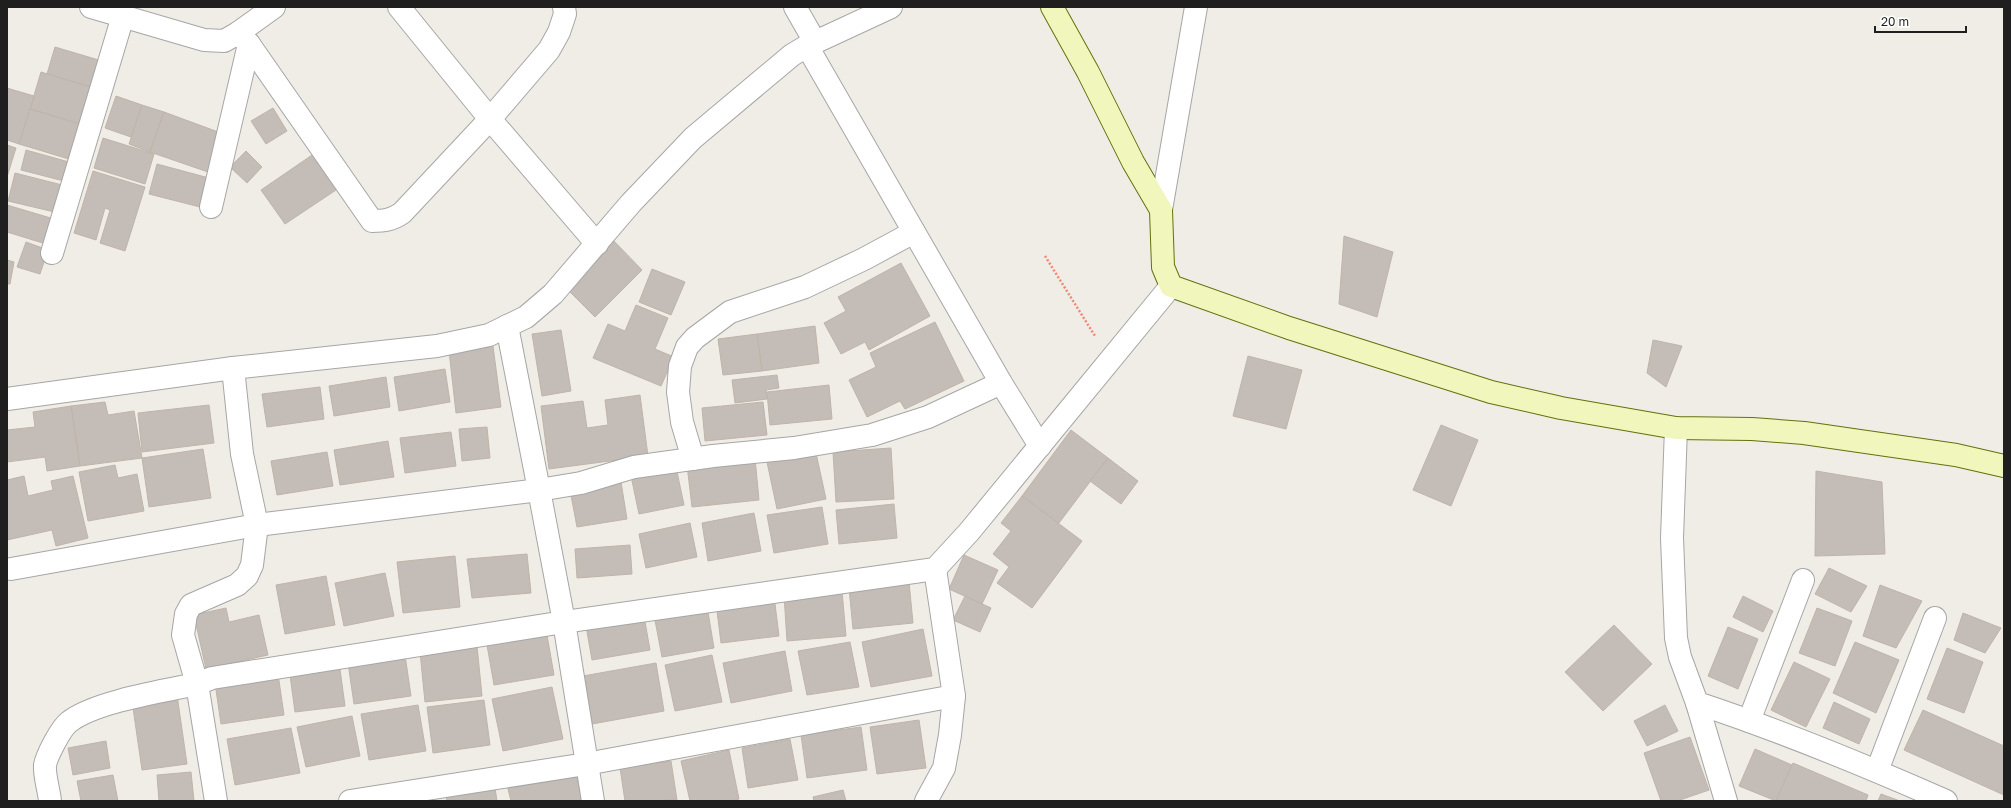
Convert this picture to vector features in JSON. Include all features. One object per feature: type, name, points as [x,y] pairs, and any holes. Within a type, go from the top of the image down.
[{"type":"street","points":[[91,7],[204,40],[224,41],[244,39]]},
{"type":"street","points":[[211,207],[244,39],[274,7]]},
{"type":"street","points":[[399,7],[490,119],[598,244]]},
{"type":"street","points":[[244,39],[372,221],[385,221],[395,218],[402,213],[490,119],[549,50],[559,32],[565,14],[564,7]]},
{"type":"street","points":[[795,7],[811,44],[914,232],[1001,383],[1040,446]]},
{"type":"street","points":[[7,399],[233,368],[437,346],[488,334],[507,326],[526,316],[553,294],[598,244],[631,203],[693,138],[792,54],[892,7]]},
{"type":"street","points":[[1052,7],[1088,72],[1133,162],[1162,210]]},
{"type":"street","points":[[1196,7],[1162,210],[1163,267],[1171,286],[1289,328],[1491,392],[1569,409],[1676,428],[1752,429],[1804,433],[1956,456],[2004,466]]},
{"type":"street","points":[[52,253],[123,16]]},
{"type":"street","points":[[693,459],[682,422],[678,392],[680,366],[687,347],[695,338],[730,312],[805,287],[864,260],[914,232]]},
{"type":"street","points":[[50,801],[46,764],[55,741],[67,723],[84,713],[118,702],[197,684],[220,676],[564,622],[935,570],[969,532],[1171,286]]},
{"type":"street","points":[[507,326],[564,622],[592,801]]},
{"type":"street","points":[[216,801],[197,684],[183,635],[186,614],[191,605],[236,585],[247,576],[252,565],[257,525],[242,454],[233,368]]},
{"type":"street","points":[[11,569],[257,525],[539,490],[581,483],[634,467],[794,448],[872,435],[928,417],[1001,383]]},
{"type":"street","points":[[1676,428],[1672,538],[1676,638],[1680,657],[1697,703],[1726,801]]},
{"type":"street","points":[[926,801],[944,768],[950,735],[954,696],[935,570]]},
{"type":"street","points":[[1750,720],[1803,580]]},
{"type":"street","points":[[1877,770],[1934,618]]},
{"type":"street","points":[[350,801],[586,764],[954,696]]},
{"type":"street","points":[[1697,703],[1750,720],[1877,770],[1946,801]]},
{"type":"path","points":[[1045,256],[1111,360]]},
{"type":"building","points":[[55,47],[102,61],[94,88],[47,74]]},
{"type":"building","points":[[41,72],[94,88],[83,125],[30,109]]},
{"type":"building","points":[[7,88],[34,96],[19,144],[7,140]]},
{"type":"building","points":[[116,96],[142,105],[131,137],[105,128]]},
{"type":"building","points":[[142,105],[164,112],[150,152],[129,144]]},
{"type":"building","points":[[273,108],[287,131],[266,144],[251,121]]},
{"type":"building","points":[[30,109],[83,125],[72,160],[19,144]]},
{"type":"building","points":[[164,112],[221,133],[208,172],[150,152]]},
{"type":"building","points":[[103,138],[154,154],[145,184],[94,168]]},
{"type":"building","points":[[7,145],[16,148],[7,177]]},
{"type":"building","points":[[26,150],[69,162],[64,181],[21,170]]},
{"type":"building","points":[[246,151],[262,167],[247,183],[230,167]]},
{"type":"building","points":[[315,153],[339,188],[285,224],[261,190]]},
{"type":"building","points":[[157,164],[209,178],[200,207],[149,194]]},
{"type":"building","points":[[93,171],[145,187],[125,251],[100,243],[110,210],[105,208],[96,240],[74,233]]},
{"type":"building","points":[[15,173],[70,187],[63,214],[8,201]]},
{"type":"building","points":[[7,205],[54,219],[46,244],[7,232]]},
{"type":"building","points":[[1344,236],[1393,252],[1377,317],[1339,304]]},
{"type":"building","points":[[612,239],[642,270],[595,317],[564,286]]},
{"type":"building","points":[[26,242],[48,250],[40,274],[17,267]]},
{"type":"building","points":[[7,260],[14,262],[10,284],[7,284]]},
{"type":"building","points":[[901,263],[930,316],[869,350],[865,342],[841,354],[824,323],[846,311],[838,297]]},
{"type":"building","points":[[652,269],[685,282],[671,315],[639,302]]},
{"type":"building","points":[[636,305],[668,318],[655,349],[674,357],[661,386],[593,358],[608,324],[625,331]]},
{"type":"building","points":[[935,322],[964,381],[905,409],[900,401],[867,417],[849,380],[876,367],[870,353]]},
{"type":"building","points":[[815,326],[819,363],[762,371],[757,334]]},
{"type":"building","points":[[561,330],[571,391],[542,396],[532,334]]},
{"type":"building","points":[[757,334],[762,371],[723,375],[718,339]]},
{"type":"building","points":[[1653,340],[1682,346],[1666,387],[1647,373]]},
{"type":"building","points":[[493,346],[501,407],[456,413],[449,351]]},
{"type":"building","points":[[1248,356],[1302,370],[1286,429],[1233,416]]},
{"type":"building","points":[[445,369],[450,402],[399,411],[394,377]]},
{"type":"building","points":[[777,375],[779,388],[766,390],[767,399],[735,403],[732,380]]},
{"type":"building","points":[[386,377],[390,407],[334,416],[329,386]]},
{"type":"building","points":[[829,385],[832,419],[770,425],[767,392]]},
{"type":"building","points":[[320,387],[324,419],[267,427],[262,394]]},
{"type":"building","points":[[640,395],[648,456],[549,469],[541,406],[583,401],[587,428],[608,425],[605,400]]},
{"type":"building","points":[[105,402],[108,415],[134,411],[142,458],[80,466],[71,406]]},
{"type":"building","points":[[763,402],[767,435],[705,441],[702,408]]},
{"type":"building","points":[[209,405],[214,443],[142,452],[138,413]]},
{"type":"building","points":[[71,406],[80,466],[47,471],[45,457],[7,462],[7,430],[35,427],[33,412]]},
{"type":"building","points":[[1441,425],[1478,440],[1451,506],[1413,490]]},
{"type":"building","points":[[487,427],[490,458],[462,461],[459,429]]},
{"type":"building","points":[[1071,430],[1108,458],[1059,523],[1022,496]]},
{"type":"building","points":[[451,432],[456,466],[405,473],[400,438]]},
{"type":"building","points":[[388,441],[394,477],[340,485],[334,450]]},
{"type":"building","points":[[891,448],[894,499],[836,502],[833,452]]},
{"type":"building","points":[[203,449],[211,498],[149,507],[142,458]]},
{"type":"building","points":[[327,452],[333,486],[277,495],[271,461]]},
{"type":"building","points":[[816,453],[826,499],[777,509],[767,462]]},
{"type":"building","points":[[755,458],[759,500],[692,507],[687,465]]},
{"type":"building","points":[[1108,458],[1138,481],[1121,504],[1090,481]]},
{"type":"building","points":[[115,465],[118,478],[137,474],[144,511],[88,521],[79,472]]},
{"type":"building","points":[[676,467],[684,505],[639,514],[631,476]]},
{"type":"building","points":[[1816,471],[1882,482],[1885,554],[1815,556]]},
{"type":"building","points":[[24,476],[28,496],[53,490],[51,481],[73,476],[88,538],[56,546],[52,530],[7,540],[7,480]]},
{"type":"building","points":[[621,482],[627,519],[577,527],[570,490]]},
{"type":"building","points":[[1022,496],[1082,541],[1032,608],[997,583],[1009,567],[993,554],[1011,531],[1001,523]]},
{"type":"building","points":[[894,504],[897,538],[839,544],[836,510]]},
{"type":"building","points":[[822,507],[828,544],[774,553],[767,515]]},
{"type":"building","points":[[754,513],[761,551],[708,561],[702,523]]},
{"type":"building","points":[[690,523],[697,557],[646,568],[639,534]]},
{"type":"building","points":[[630,545],[632,574],[577,578],[575,549]]},
{"type":"building","points":[[527,554],[531,593],[472,598],[467,559]]},
{"type":"building","points":[[964,555],[998,570],[982,604],[949,589]]},
{"type":"building","points":[[455,556],[460,607],[403,613],[397,562]]},
{"type":"building","points":[[1829,568],[1867,586],[1851,612],[1815,594]]},
{"type":"building","points":[[385,573],[394,616],[344,626],[335,583]]},
{"type":"building","points":[[326,576],[335,625],[285,634],[276,585]]},
{"type":"building","points":[[909,582],[913,623],[853,629],[849,588]]},
{"type":"building","points":[[1880,585],[1922,601],[1896,648],[1863,636]]},
{"type":"building","points":[[842,591],[846,636],[787,641],[784,595]]},
{"type":"building","points":[[774,596],[779,636],[721,643],[716,603]]},
{"type":"building","points":[[965,596],[991,608],[980,632],[953,620]]},
{"type":"building","points":[[1743,596],[1773,611],[1763,632],[1733,617]]},
{"type":"building","points":[[707,606],[714,648],[662,657],[654,615]]},
{"type":"building","points":[[226,608],[229,622],[259,615],[268,655],[206,669],[194,615]]},
{"type":"building","points":[[1817,608],[1852,621],[1835,666],[1799,653]]},
{"type":"building","points":[[1963,613],[2001,628],[1985,653],[1954,640]]},
{"type":"building","points":[[644,616],[650,650],[592,660],[586,626]]},
{"type":"building","points":[[1614,625],[1652,664],[1603,711],[1565,672]]},
{"type":"building","points":[[1728,627],[1758,639],[1738,689],[1708,676]]},
{"type":"building","points":[[923,629],[932,676],[871,687],[862,642]]},
{"type":"building","points":[[547,635],[554,675],[494,685],[487,645]]},
{"type":"building","points":[[850,642],[859,687],[807,695],[798,651]]},
{"type":"building","points":[[1855,642],[1899,660],[1876,713],[1833,693]]},
{"type":"building","points":[[477,646],[482,696],[425,702],[420,652]]},
{"type":"building","points":[[1947,648],[1983,662],[1964,713],[1927,699]]},
{"type":"building","points":[[785,651],[792,691],[731,703],[723,663]]},
{"type":"building","points":[[405,655],[411,696],[354,704],[348,663]]},
{"type":"building","points":[[712,655],[722,702],[675,711],[665,665]]},
{"type":"building","points":[[339,662],[345,706],[295,712],[289,668]]},
{"type":"building","points":[[1794,662],[1830,679],[1806,727],[1771,710]]},
{"type":"building","points":[[656,663],[664,711],[592,724],[583,676]]},
{"type":"building","points":[[278,674],[284,715],[221,724],[215,683]]},
{"type":"building","points":[[552,687],[563,739],[503,751],[492,699]]},
{"type":"building","points":[[177,695],[187,764],[142,770],[132,701]]},
{"type":"building","points":[[484,700],[490,745],[433,753],[427,707]]},
{"type":"building","points":[[1834,702],[1870,719],[1859,744],[1823,728]]},
{"type":"building","points":[[418,705],[426,751],[369,760],[361,714]]},
{"type":"building","points":[[1665,705],[1678,731],[1647,746],[1634,721]]},
{"type":"building","points":[[1923,710],[2004,746],[2004,795],[1904,750]]},
{"type":"building","points":[[352,716],[360,756],[306,767],[297,727]]},
{"type":"building","points":[[919,720],[926,768],[877,774],[870,727]]},
{"type":"building","points":[[861,727],[867,770],[807,778],[801,735]]},
{"type":"building","points":[[291,728],[300,773],[235,785],[227,739]]},
{"type":"building","points":[[1690,737],[1709,790],[1677,801],[1661,801],[1644,753]]},
{"type":"building","points":[[790,739],[798,780],[748,788],[742,748]]},
{"type":"building","points":[[106,741],[110,768],[73,775],[68,748]]},
{"type":"building","points":[[1755,749],[1792,765],[1776,801],[1739,786]]},
{"type":"building","points":[[729,750],[739,799],[731,801],[690,801],[681,761]]},
{"type":"building","points":[[671,761],[677,800],[625,801],[620,768]]},
{"type":"building","points":[[1793,763],[1868,795],[1866,801],[1776,801]]},
{"type":"building","points":[[576,769],[584,801],[511,801],[507,785]]},
{"type":"building","points":[[191,772],[194,801],[159,801],[157,775]]},
{"type":"building","points":[[113,775],[118,801],[81,801],[77,781]]},
{"type":"building","points":[[495,788],[497,801],[447,801],[446,795]]},
{"type":"building","points":[[843,790],[846,801],[814,801],[813,797]]},
{"type":"building","points":[[1881,794],[1900,801],[1878,801]]}]
